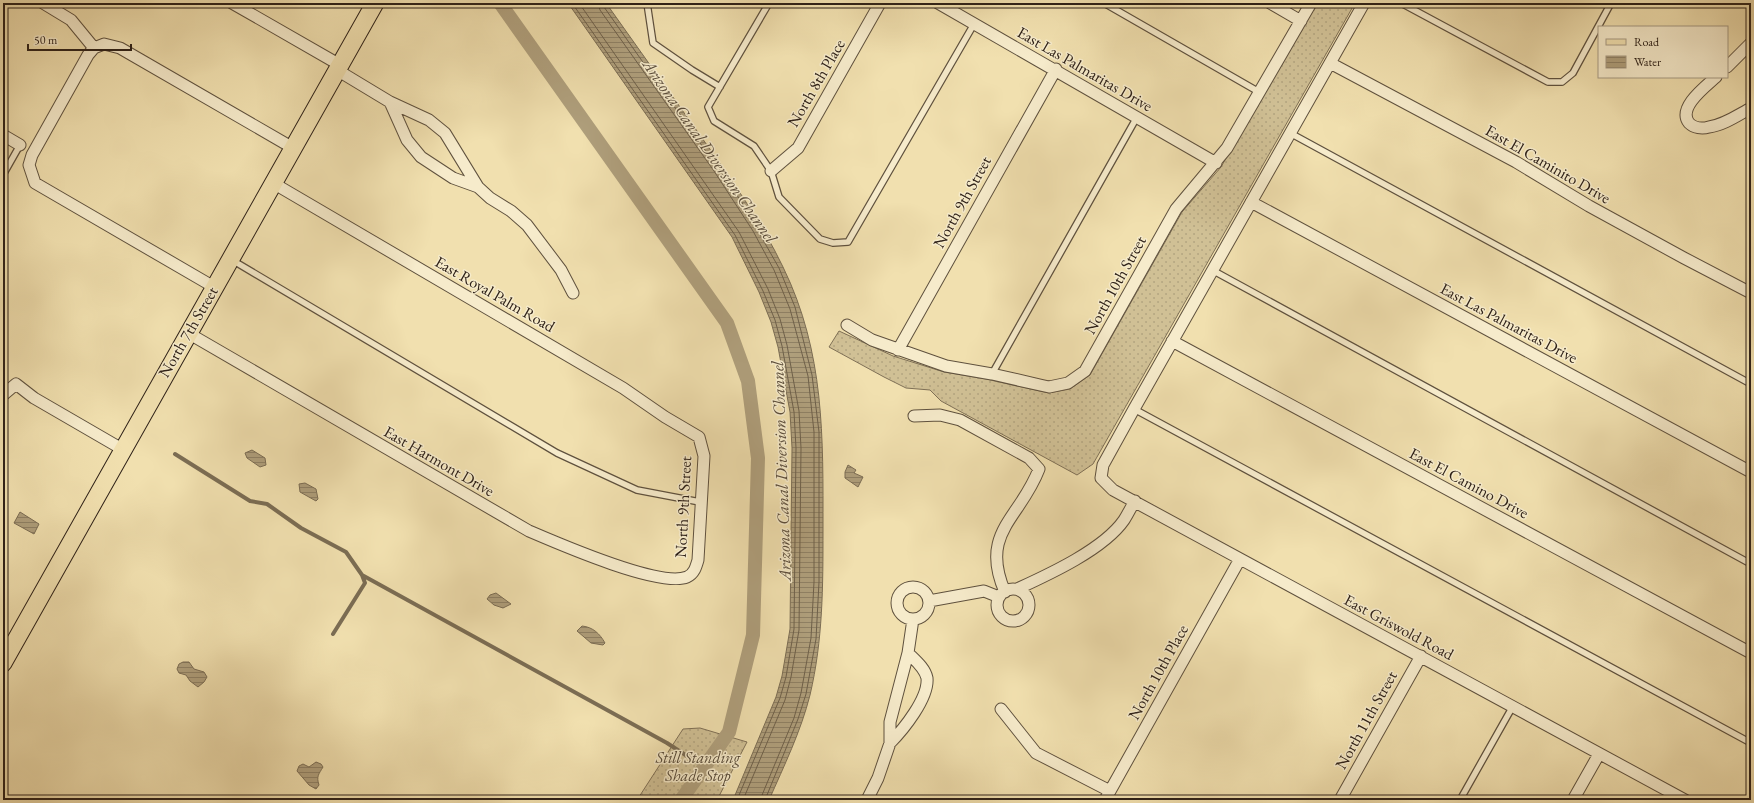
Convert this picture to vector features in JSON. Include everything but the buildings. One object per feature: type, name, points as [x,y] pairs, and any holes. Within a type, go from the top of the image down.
[{"type":"main road","name":"North 7th Street","points":[[3,663],[122,449],[376,3]]},
{"type":"street","points":[[43,3],[71,20],[94,48]]},
{"type":"street","points":[[232,3],[339,67],[390,102],[429,120],[445,133],[478,187],[490,198],[512,211],[527,225],[561,270],[573,293]]},
{"type":"street","name":"North 8th Place","points":[[771,171],[798,148],[880,3]]},
{"type":"street","name":"East Las Palmaritas Drive","points":[[938,3],[1216,163]]},
{"type":"street","points":[[1270,3],[1301,20]]},
{"type":"street","name":"North 10th Street","points":[[848,326],[872,340],[946,366],[992,374],[1049,387],[1068,383],[1085,371],[1176,209],[1227,148],[1310,3]]},
{"type":"street","points":[[1134,409],[1364,3]]},
{"type":"street","points":[[1728,66],[1751,43]]},
{"type":"street","points":[[214,287],[36,183],[29,166],[32,155],[83,63],[94,48],[104,44],[120,48],[293,148]]},
{"type":"street","name":"East El Caminito Drive","points":[[1330,63],[1516,162],[1589,206],[1751,293]]},
{"type":"street","name":"North 9th Street","points":[[898,350],[1056,70]]},
{"type":"street","points":[[1715,78],[1699,92],[1685,111],[1686,118],[1691,126],[1700,128],[1724,123],[1751,108]]},
{"type":"street","points":[[390,102],[407,140],[421,157],[453,178],[478,187]]},
{"type":"street","points":[[3,135],[20,145]]},
{"type":"street","name":"East Royal Palm Road","points":[[273,183],[623,388],[699,437]]},
{"type":"street","name":"East Las Palmaritas Drive","points":[[1251,202],[1751,472]]},
{"type":"street","name":"East Harmont Drive","points":[[188,333],[529,531],[571,550],[638,572],[669,578],[688,577]]},
{"type":"street","name":"East El Camino Drive","points":[[1172,341],[1751,653]]},
{"type":"street","points":[[3,395],[16,384],[34,398],[122,449]]},
{"type":"street","name":"East Griswold Road","points":[[1134,409],[1103,465],[1101,478],[1113,490],[1685,800]]},
{"type":"street","points":[[914,416],[940,415],[960,420],[1030,458],[1038,469],[1033,483],[1000,535],[996,548],[997,569],[1002,595],[998,611],[1004,618],[1014,622],[1022,619],[1029,610],[1029,600],[1023,592],[1017,589]]},
{"type":"street","name":"North 9th Street","points":[[688,577],[694,571],[698,560],[700,502],[704,456],[699,437]]},
{"type":"street","points":[[929,601],[984,591],[1002,595],[1017,589],[1061,567],[1102,542],[1124,520],[1135,501]]},
{"type":"street","name":"North 10th Place","points":[[1107,796],[1240,559]]},
{"type":"street","points":[[911,587],[921,589],[929,601],[925,614],[913,619],[904,616],[898,609],[898,600],[903,591],[911,587]]},
{"type":"street","points":[[867,800],[878,778],[890,743],[890,722],[908,653],[913,619]]},
{"type":"street","points":[[890,743],[903,730],[926,688],[927,678],[924,670],[908,653]]},
{"type":"street","name":"North 11th Street","points":[[1340,800],[1421,656]]},
{"type":"street","points":[[1001,709],[1036,753],[1107,796]]},
{"type":"street","points":[[1573,800],[1599,754]]},
{"type":"lane","points":[[647,3],[653,43],[692,70],[720,86]]},
{"type":"lane","points":[[768,3],[708,107],[714,121],[754,146],[771,171],[779,197],[820,239],[833,243],[848,242],[974,24]]},
{"type":"lane","points":[[1104,3],[1259,92]]},
{"type":"lane","points":[[1401,3],[1548,82],[1562,82],[1573,73],[1598,27]]},
{"type":"lane","points":[[1599,26],[1611,3]]},
{"type":"lane","points":[[992,374],[1138,117]]},
{"type":"lane","points":[[1290,132],[1751,384]]},
{"type":"lane","points":[[3,175],[20,145]]},
{"type":"lane","points":[[230,259],[557,452],[637,490],[700,502]]},
{"type":"lane","points":[[1212,270],[1751,564]]},
{"type":"lane","points":[[1134,409],[1751,743]]},
{"type":"lane","points":[[1460,800],[1513,706]]},
{"type":"green space","points":[[1315,3],[1355,3],[1093,464],[1077,475],[941,401],[930,390],[906,388],[829,347],[839,331],[893,356],[944,372],[986,379],[1049,393],[1070,389],[1090,375],[1182,212],[1221,167]]},
{"type":"green space","name":"Still Standing Shade Stop","points":[[700,728],[747,742],[717,800],[637,800],[683,729]]},
{"type":"water","name":"Arizona Canal Diversion Channel","points":[[568,3],[606,3],[724,169],[765,233],[783,267],[797,299],[807,331],[819,396],[823,462],[823,551],[820,633],[818,654],[810,695],[802,722],[769,800],[733,800],[776,697],[782,676],[790,629],[792,448],[790,412],[778,347],[771,322],[759,292],[732,237]]},
{"type":"water","points":[[252,450],[265,458],[266,465],[260,467],[247,458],[245,453]]},
{"type":"water","points":[[848,465],[856,470],[854,473],[863,477],[858,487],[845,478],[845,472]]},
{"type":"water","points":[[305,483],[316,489],[318,499],[316,501],[300,492],[299,484]]},
{"type":"water","points":[[20,512],[39,524],[34,534],[14,523]]},
{"type":"water","points":[[496,593],[511,604],[503,608],[494,605],[487,599],[490,595]]},
{"type":"water","points":[[582,626],[590,628],[596,632],[605,643],[603,645],[591,643],[577,631]]},
{"type":"water","points":[[189,662],[194,669],[204,672],[207,677],[198,687],[190,681],[186,675],[179,673],[177,669],[179,664]]},
{"type":"water","points":[[316,762],[321,764],[323,767],[318,775],[319,785],[316,789],[309,785],[297,771],[299,766],[303,764],[309,767]]},
{"type":"waterway","points":[[500,3],[727,323],[748,381],[758,458],[753,635],[729,732],[681,800]]},
{"type":"waterway","points":[[175,454],[250,501],[267,504],[301,528],[346,552],[362,575],[365,583],[333,634]]},
{"type":"waterway","points":[[362,575],[667,743],[704,767]]}]
